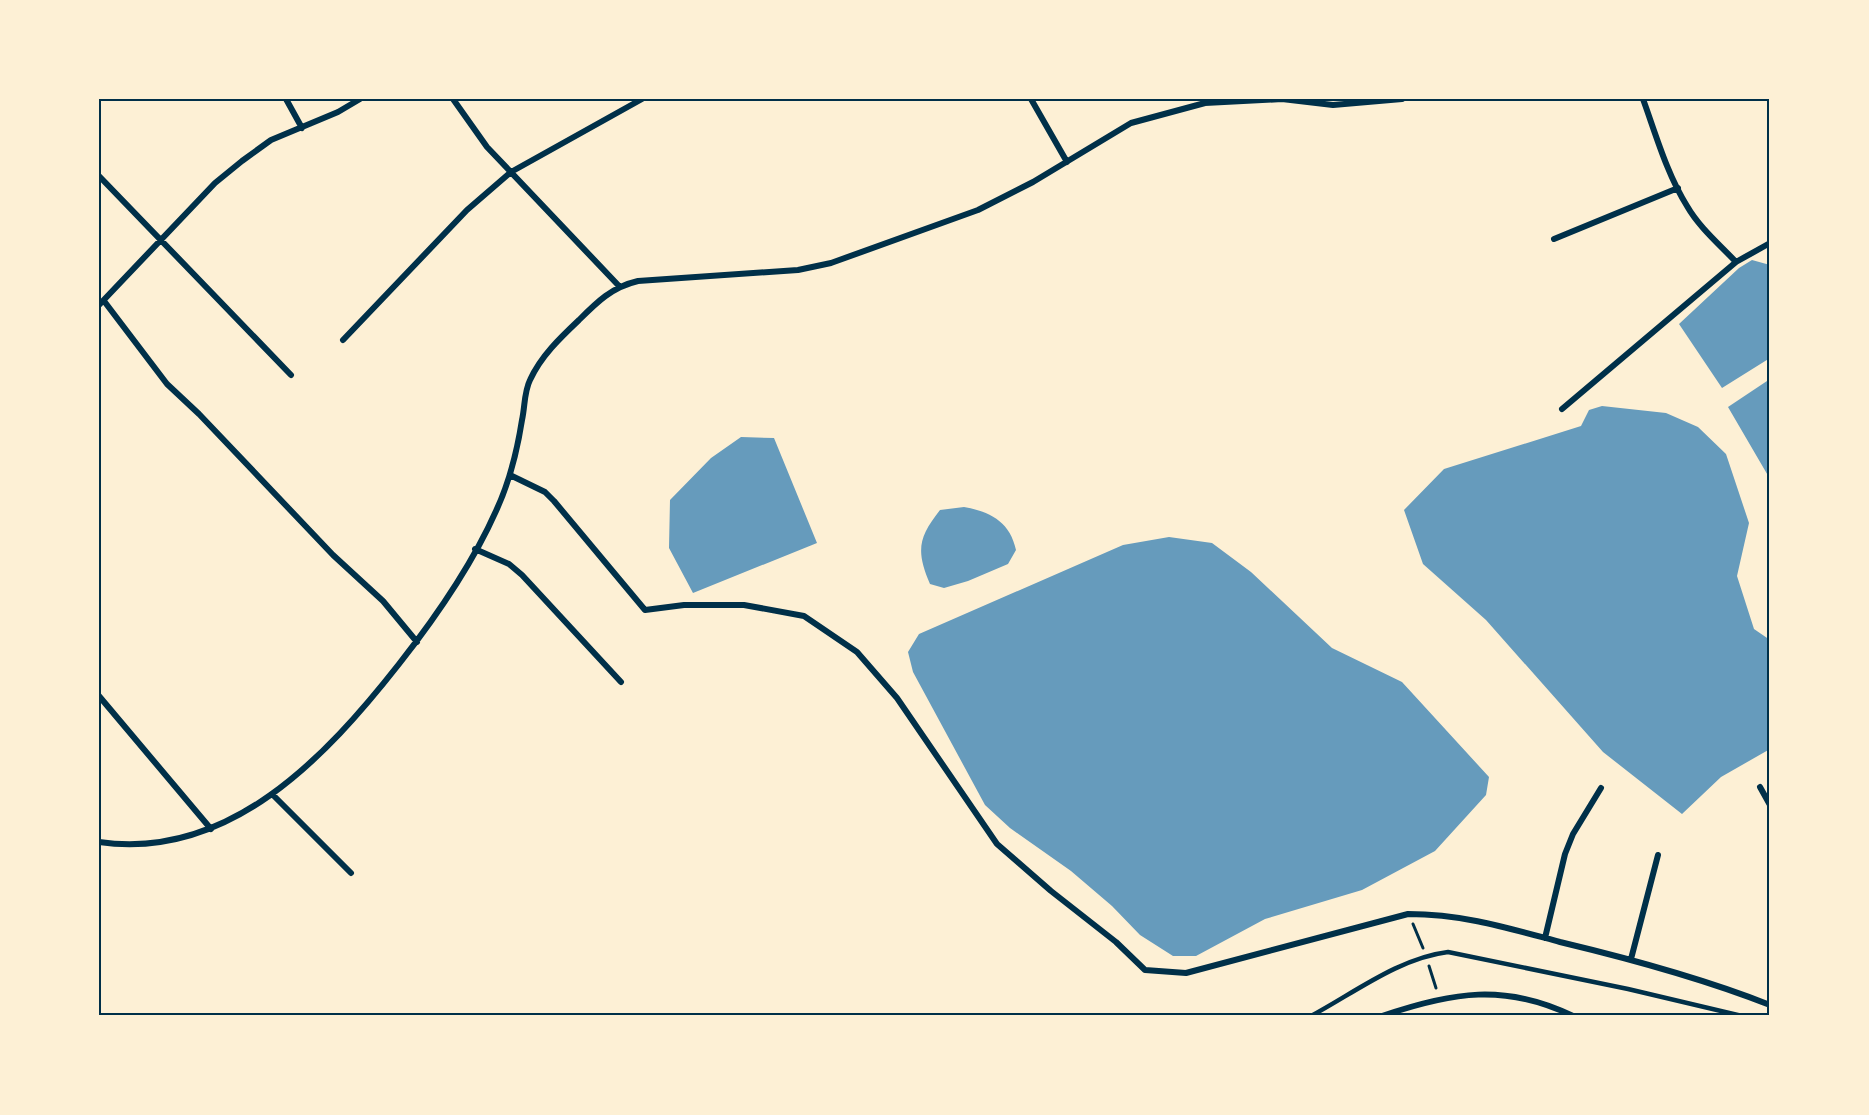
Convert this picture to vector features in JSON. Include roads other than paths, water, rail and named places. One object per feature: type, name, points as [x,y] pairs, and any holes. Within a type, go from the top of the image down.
[{"type":"street","points":[[286,99],[302,128]]},
{"type":"street","points":[[360,99],[272,140],[215,183],[102,303],[167,384],[200,414],[333,555],[383,601],[417,642]]},
{"type":"street","points":[[453,99],[487,147],[619,286]]},
{"type":"street","points":[[344,340],[460,217],[512,172],[642,99]]},
{"type":"street","points":[[1031,99],[1067,162]]},
{"type":"street","points":[[99,842],[136,846],[179,839],[211,829],[299,776],[323,753],[370,701],[417,642],[443,605],[495,513],[512,476],[529,381],[554,345],[604,296],[619,286],[638,281],[798,270],[831,263],[978,210],[1067,162],[1131,123],[1205,103],[1282,99],[1333,105],[1402,99]]},
{"type":"street","points":[[1643,99],[1665,162],[1678,188],[1697,221],[1736,262]]},
{"type":"street","points":[[99,176],[291,375]]},
{"type":"street","points":[[1554,239],[1678,188]]},
{"type":"street","points":[[1562,410],[1736,262],[1770,243]]},
{"type":"street","points":[[512,476],[545,492],[554,501],[645,610],[684,605],[744,605],[804,616],[857,652],[897,698],[997,844],[1051,891],[1116,942],[1145,970],[1186,973],[1408,914],[1465,917],[1719,984],[1770,1005]]},
{"type":"street","points":[[475,549],[508,564],[522,575],[621,682]]},
{"type":"street","points":[[99,696],[211,829]]},
{"type":"street","points":[[1760,787],[1770,805]]},
{"type":"street","points":[[1545,938],[1565,854],[1573,834],[1602,788]]},
{"type":"street","points":[[272,794],[351,873]]},
{"type":"street","points":[[1631,959],[1658,855]]},
{"type":"street","points":[[1382,1016],[1454,996],[1476,993],[1524,997],[1573,1016],[1591,1016]]},
{"type":"lane","points":[[1311,1016],[1408,963],[1426,955],[1448,952],[1583,979],[1742,1016]]},
{"type":"water","points":[[1752,260],[1770,265],[1770,358],[1722,388],[1679,324],[1739,268]]},
{"type":"water","points":[[1770,379],[1770,479],[1728,407]]},
{"type":"water","points":[[1602,406],[1666,413],[1698,427],[1726,454],[1749,523],[1737,576],[1754,629],[1770,640],[1770,749],[1721,777],[1682,814],[1603,752],[1486,620],[1423,564],[1404,510],[1444,469],[1581,426],[1589,410]]},
{"type":"water","points":[[741,437],[774,438],[817,543],[693,593],[669,548],[670,500],[711,458]]},
{"type":"water","points":[[964,507],[991,515],[998,520],[1009,532],[1016,550],[1008,564],[968,581],[944,588],[930,584],[921,553],[923,537],[940,510]]},
{"type":"water","points":[[1169,537],[1212,543],[1251,572],[1332,648],[1402,682],[1489,777],[1486,795],[1435,851],[1362,890],[1265,919],[1196,956],[1173,956],[1140,935],[1112,906],[1071,871],[1010,828],[985,805],[913,672],[908,652],[919,634],[1123,545]]}]
